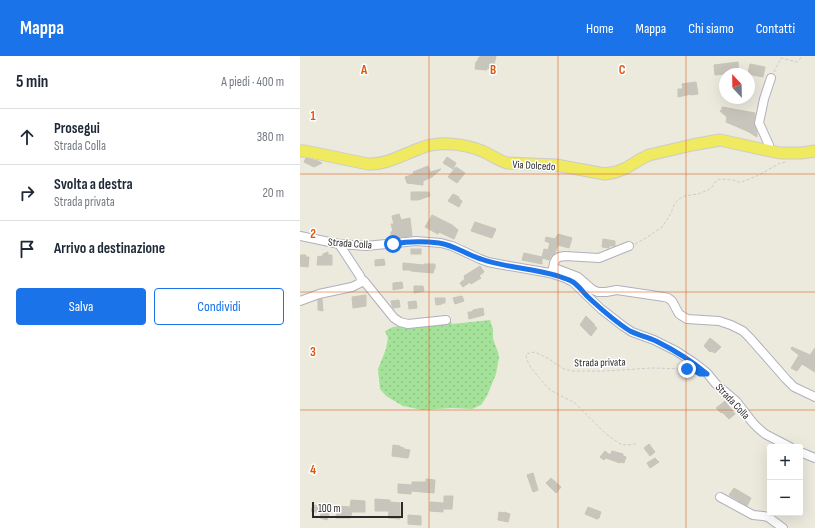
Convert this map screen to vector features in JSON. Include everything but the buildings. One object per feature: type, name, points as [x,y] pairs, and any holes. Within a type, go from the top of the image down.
[{"type":"main road","name":"Via Dolcedo","points":[[300,151],[374,164],[387,162],[431,145],[459,145],[482,151],[500,161],[507,163],[556,165],[605,174],[626,168],[649,155],[720,140],[780,153],[802,153],[815,150]]},
{"type":"street","points":[[769,150],[769,145],[759,123],[764,99],[771,78]]},
{"type":"street","name":"Strada Colla","points":[[300,236],[338,244],[370,246],[416,241],[441,243],[452,246],[488,262],[552,271],[573,282],[601,309],[632,332],[654,340],[694,362],[736,401],[758,428],[765,434],[784,444]]},
{"type":"street","points":[[338,244],[361,279],[394,318],[400,322],[408,324],[446,320]]},
{"type":"street","points":[[552,271],[554,263],[559,257],[599,258],[628,246]]},
{"type":"street","points":[[552,271],[557,268],[575,275],[593,290],[598,292],[617,290],[668,298],[672,300],[679,314],[687,319],[719,321],[731,325],[743,331],[794,387],[815,397]]},
{"type":"street","points":[[300,301],[319,294],[352,287],[360,283],[361,279]]},
{"type":"street","points":[[803,453],[815,458]]},
{"type":"street","points":[[720,498],[753,516],[768,517],[783,528]]},
{"type":"path","points":[[771,78],[782,58],[797,62],[801,58],[800,56]]},
{"type":"path","points":[[628,246],[646,238],[662,227],[670,215],[675,203],[684,196],[698,194],[708,190],[719,179],[742,182],[770,169],[777,164],[788,162],[787,160]]},
{"type":"path","name":"Strada privata","points":[[636,444],[620,444],[605,433],[575,403],[550,390],[531,368],[526,355],[535,352],[564,369],[572,371],[605,371],[652,368],[687,369],[700,374],[707,374]]},
{"type":"green space","points":[[490,320],[493,329],[493,339],[499,357],[496,374],[487,396],[481,405],[472,409],[452,408],[423,410],[403,406],[386,396],[380,389],[378,369],[386,349],[388,338],[385,331],[393,327],[451,322],[452,324]]},
{"type":"route","points":[[393,244],[416,241],[441,243],[452,246],[488,262],[550,273],[566,278],[573,282],[586,296],[623,326],[632,332],[654,340],[676,351],[694,362],[707,374],[700,374],[687,369]]}]
